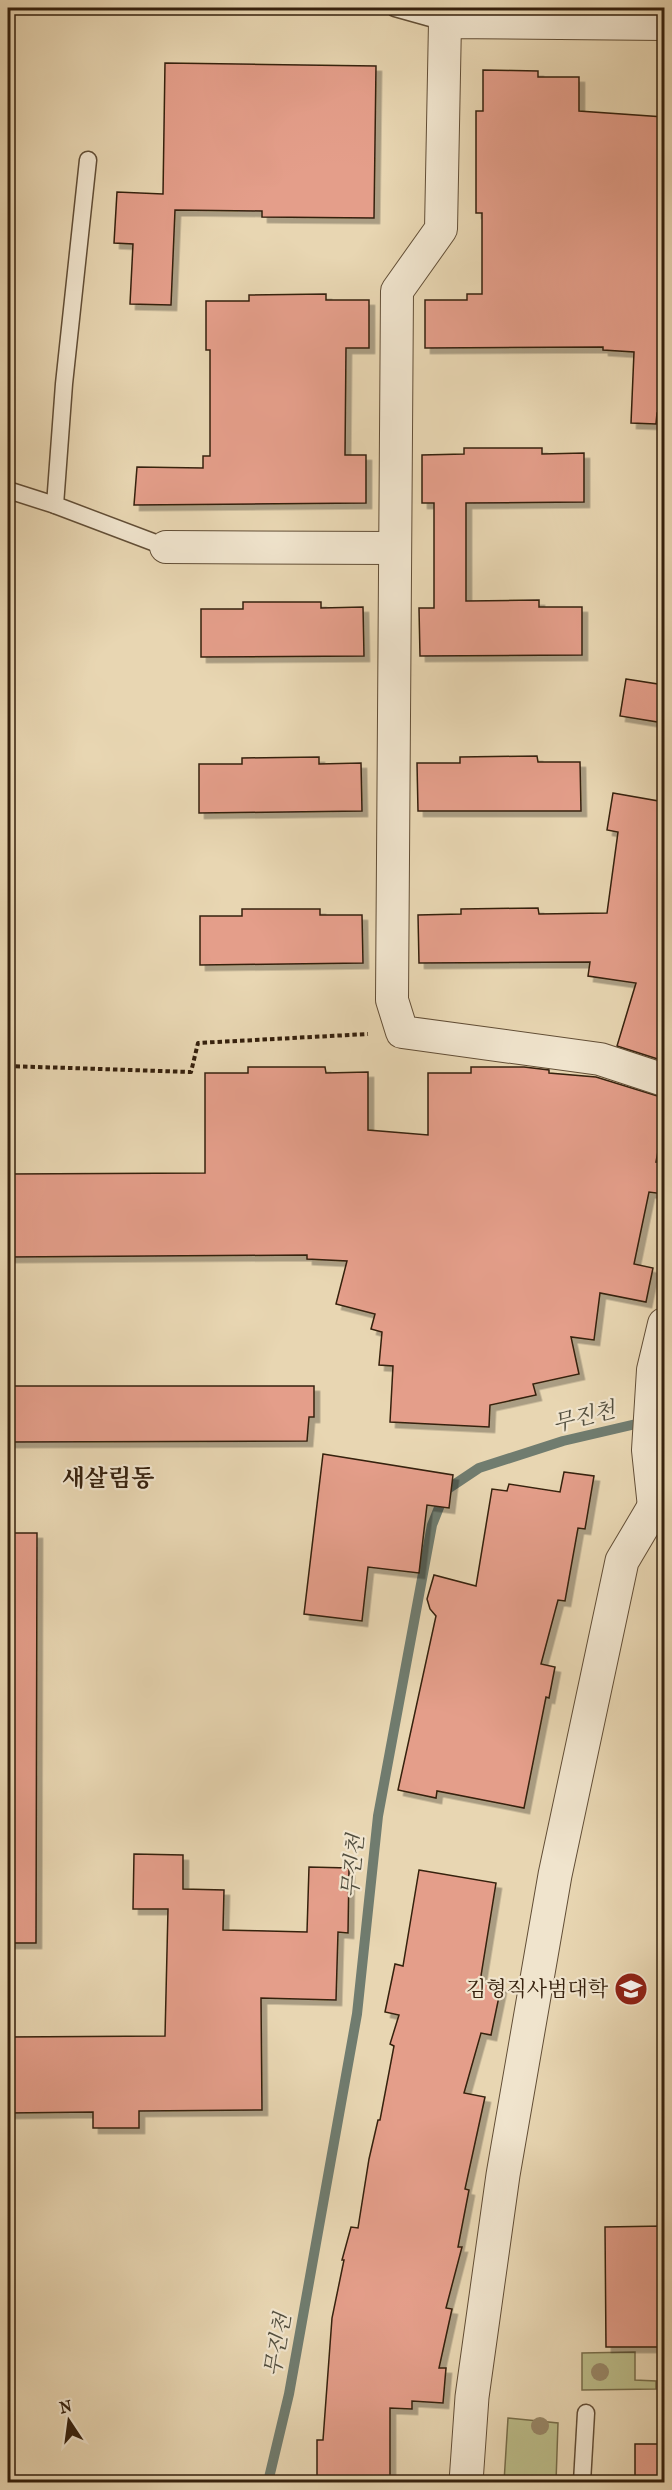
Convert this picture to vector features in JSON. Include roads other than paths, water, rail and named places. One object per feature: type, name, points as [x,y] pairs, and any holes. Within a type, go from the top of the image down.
[{"type":"street","points":[[664,24],[442,15],[441,229],[397,291],[392,1000],[402,1032],[600,1059],[664,1080]]},
{"type":"street","points":[[166,547],[395,548]]},
{"type":"street","points":[[466,2482],[472,2397],[503,2175],[555,1875],[622,1561],[659,1503],[648,1450],[653,1370],[664,1324]]},
{"type":"lane","points":[[395,8],[442,15]]},
{"type":"lane","points":[[55,505],[64,384],[88,160]]},
{"type":"lane","points":[[8,490],[55,505],[166,547]]},
{"type":"lane","points":[[582,2482],[586,2413]]},
{"type":"waterway","name":"무진천","points":[[268,2482],[289,2394],[357,2014],[378,1816],[432,1525],[446,1490],[479,1468],[563,1441],[636,1424],[644,1418]]},
{"type":"place","name":"김형직사범대학","points":[[631,1989]]},
{"type":"district","name":"새살림동","points":[[108,1478]]}]
